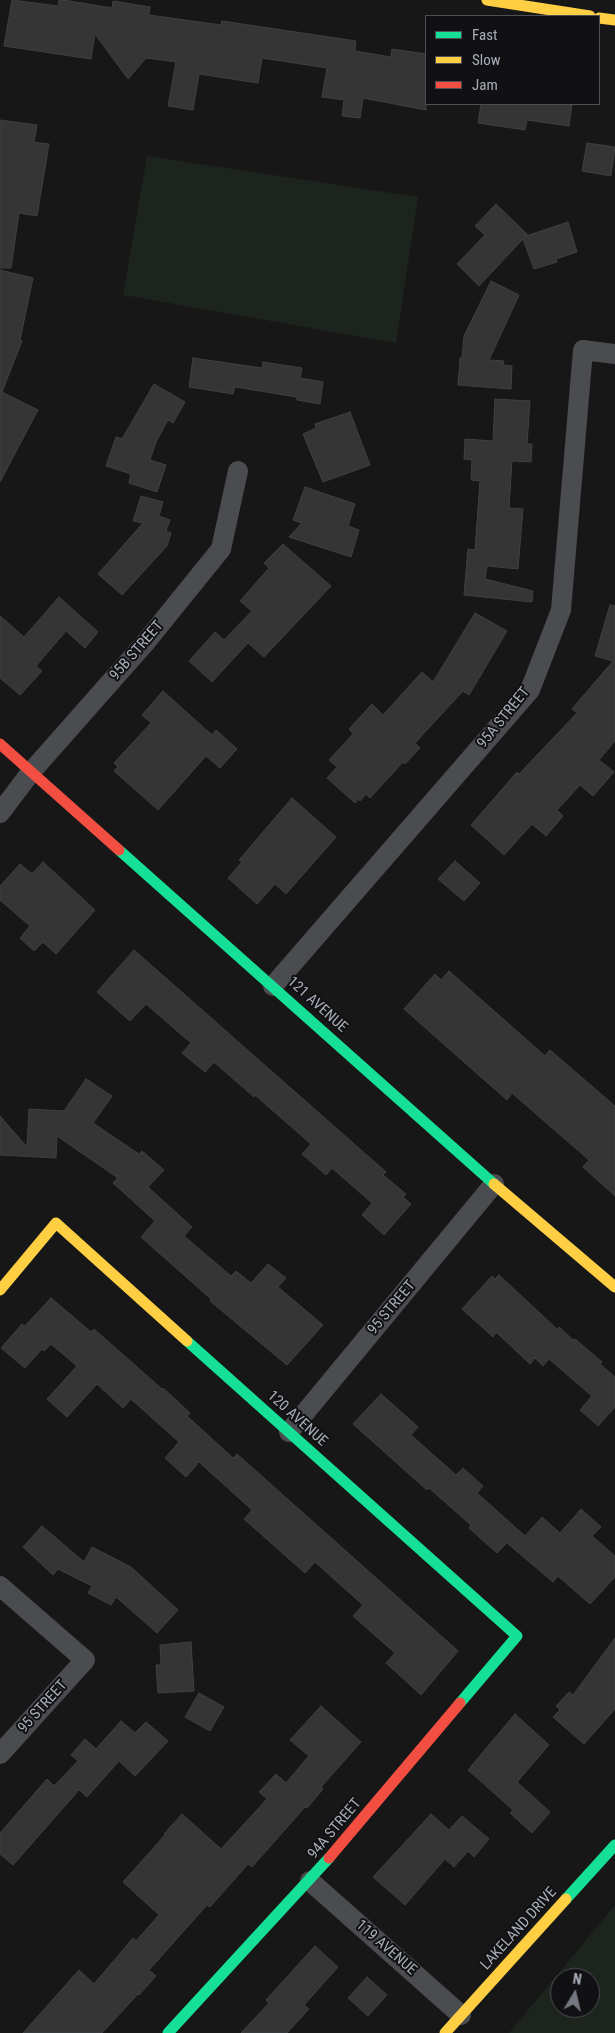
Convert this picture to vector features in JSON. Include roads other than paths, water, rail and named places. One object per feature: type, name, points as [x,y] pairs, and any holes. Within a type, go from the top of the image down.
[{"type":"street","points":[[487,0],[584,15]]},
{"type":"street","points":[[600,18],[615,20]]},
{"type":"street","name":"95A STREET","points":[[273,986],[530,690],[561,610],[583,350],[615,354]]},
{"type":"street","name":"95B STREET","points":[[0,812],[30,772],[144,643],[221,548],[238,471]]},
{"type":"street","name":"121 AVENUE","points":[[0,744],[494,1184],[615,1286]]},
{"type":"street","name":"95 STREET","points":[[289,1432],[494,1184]]},
{"type":"street","name":"120 AVENUE","points":[[0,1290],[56,1223],[517,1636]]},
{"type":"street","name":"95 STREET","points":[[0,1586],[86,1660],[0,1754]]},
{"type":"street","name":"94A STREET","points":[[168,2033],[310,1881],[517,1636]]},
{"type":"street","name":"LAKELAND DRIVE","points":[[445,2033],[615,1845]]},
{"type":"street","name":"119 AVENUE","points":[[310,1881],[461,2015]]}]
